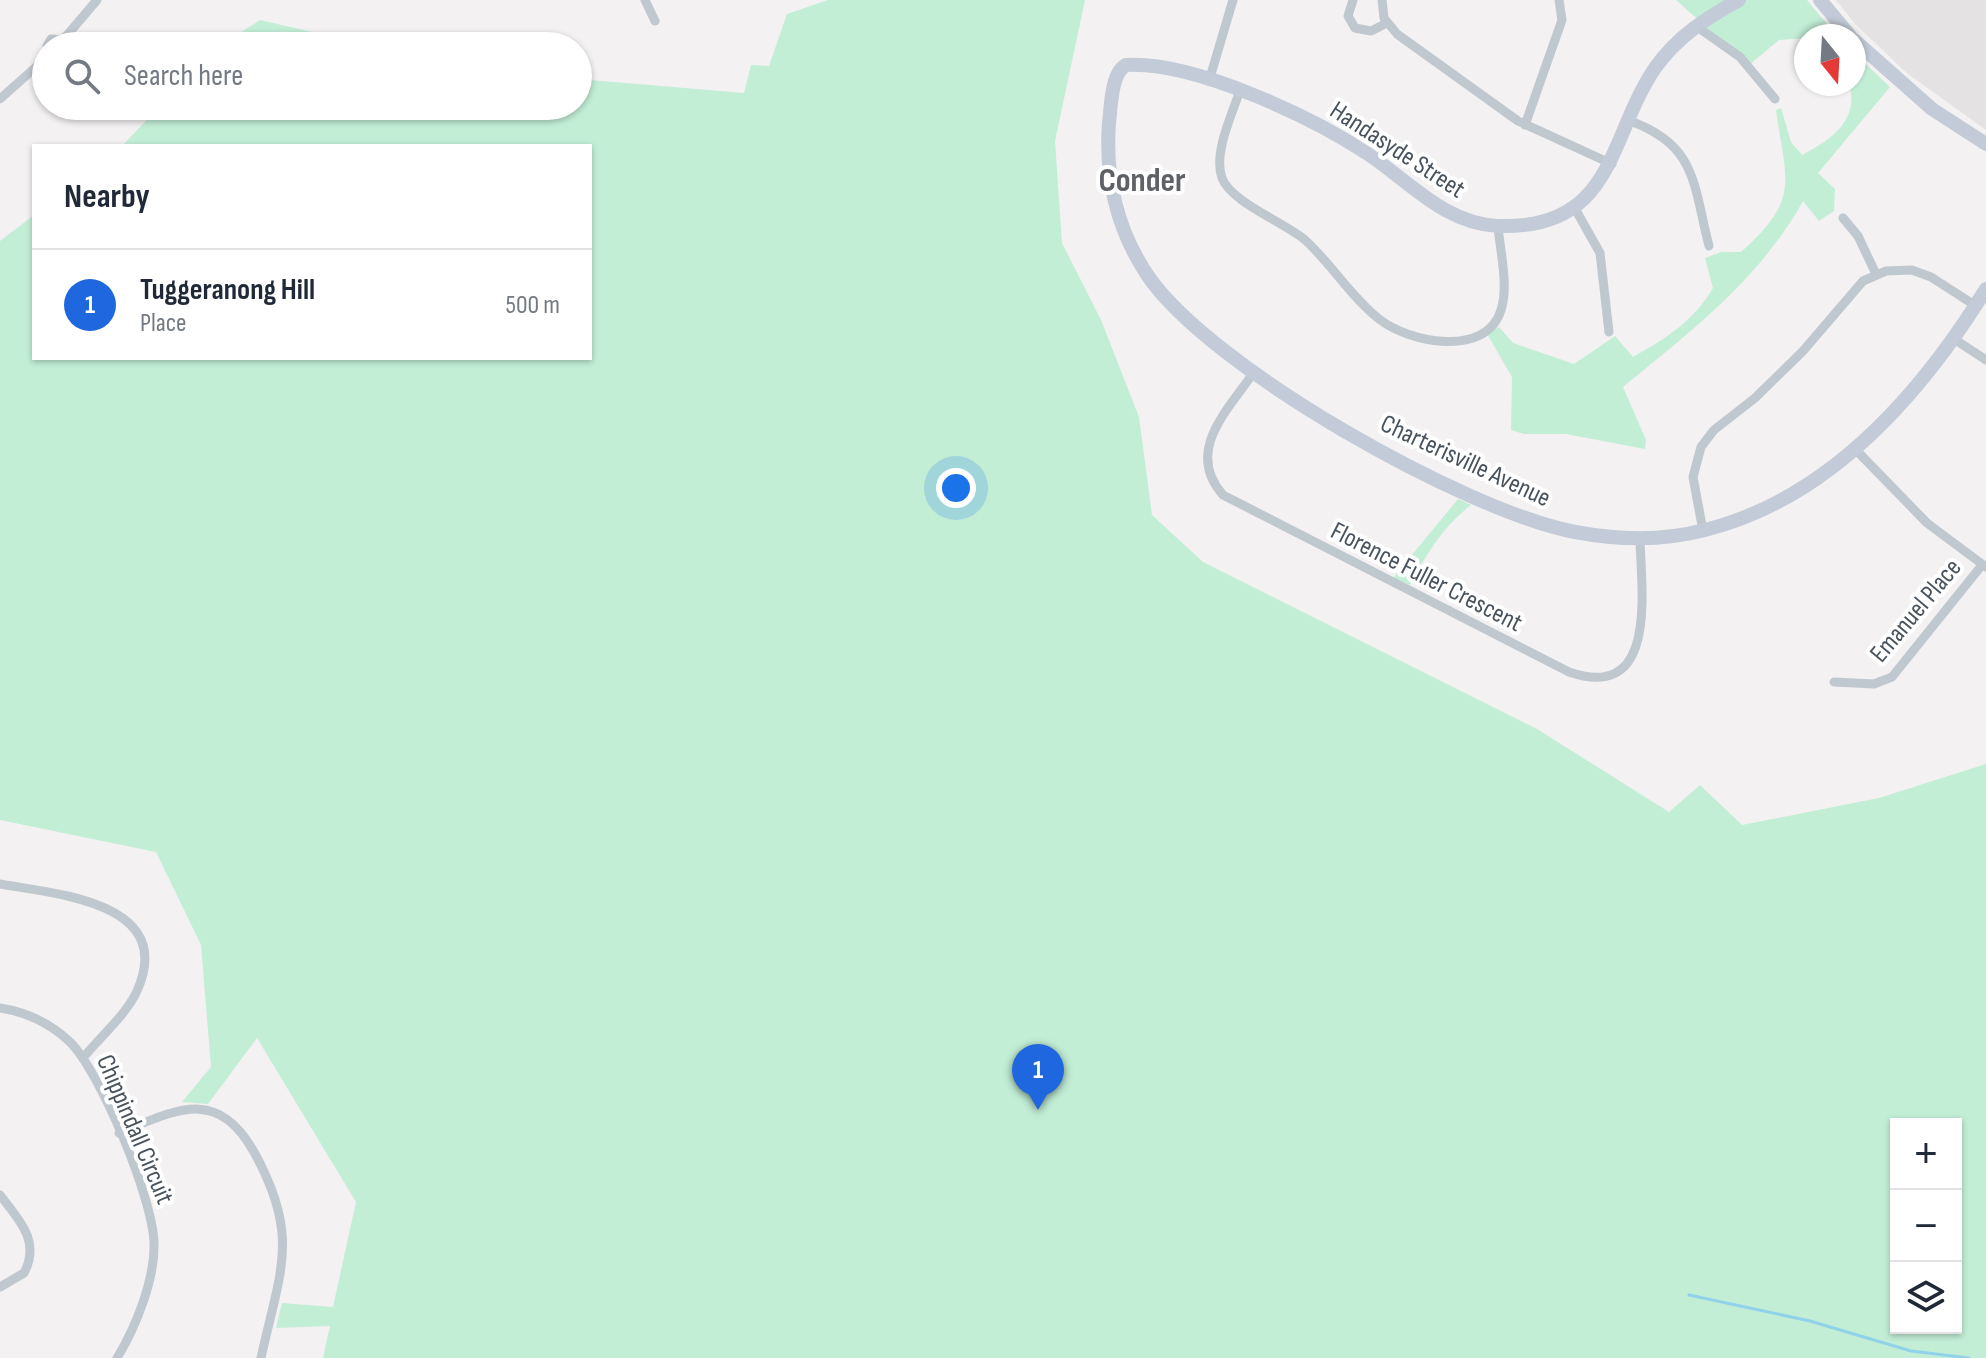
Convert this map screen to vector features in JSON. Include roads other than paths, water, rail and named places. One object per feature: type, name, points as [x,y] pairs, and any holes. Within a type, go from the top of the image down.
[{"type":"street","points":[[72,32],[97,0]]},
{"type":"street","points":[[645,0],[655,21]]},
{"type":"street","points":[[1209,81],[1233,0]]},
{"type":"street","points":[[1353,0],[1348,16],[1355,28],[1371,31],[1387,23]]},
{"type":"street","points":[[1382,0],[1387,23],[1397,34],[1525,125],[1612,164]]},
{"type":"street","points":[[1525,125],[1562,20],[1559,0]]},
{"type":"street","name":"Handasyde Street","points":[[1121,68],[1133,65],[1240,90],[1333,132],[1448,213],[1498,226],[1538,222],[1573,205],[1595,187],[1612,164],[1656,68],[1696,26],[1739,0]]},
{"type":"street","points":[[1820,0],[1840,24]]},
{"type":"street","points":[[1696,26],[1740,57],[1775,99]]},
{"type":"street","points":[[1866,51],[1932,109],[1986,144]]},
{"type":"street","name":"Charterisville Avenue","points":[[1121,68],[1111,110],[1108,171],[1125,235],[1148,276],[1166,299],[1254,372],[1386,453],[1502,508],[1574,532],[1640,538],[1703,531],[1768,509],[1825,474],[1855,449],[1954,339],[1986,289]]},
{"type":"street","points":[[0,99],[32,70]]},
{"type":"street","points":[[1240,90],[1219,159],[1225,185],[1236,196],[1304,240],[1365,306],[1396,330],[1440,342],[1474,336],[1491,327],[1504,301],[1498,226]]},
{"type":"street","points":[[1630,121],[1667,137],[1684,158],[1709,246]]},
{"type":"street","points":[[1573,205],[1600,253],[1609,332]]},
{"type":"street","points":[[1843,218],[1858,236],[1876,274]]},
{"type":"street","points":[[1703,531],[1693,477],[1701,447],[1709,435],[1755,398],[1803,351],[1851,291],[1876,274],[1896,269],[1917,272],[1976,306]]},
{"type":"street","points":[[1954,339],[1986,360]]},
{"type":"street","name":"Florence Fuller Crescent","points":[[1254,372],[1207,443],[1207,468],[1223,495],[1569,672],[1602,677],[1632,658],[1642,627],[1640,538]]},
{"type":"street","points":[[1855,449],[1927,523],[1984,566]]},
{"type":"street","name":"Emanuel Place","points":[[1834,682],[1874,684],[1892,677],[1984,566]]},
{"type":"street","points":[[0,884],[107,906],[125,919],[138,939],[143,961],[137,991],[83,1058]]},
{"type":"street","name":"Chippindall Circuit","points":[[0,1008],[33,1017],[52,1028],[83,1058],[148,1204],[154,1246],[146,1287],[117,1358]]},
{"type":"street","points":[[119,1133],[176,1110],[191,1108],[227,1118],[244,1134],[273,1186],[284,1235],[261,1358]]},
{"type":"street","points":[[0,1195],[27,1232],[32,1250],[24,1273],[0,1287]]},
{"type":"waterway","points":[[1689,1295],[1810,1321],[1911,1351],[1969,1358]]},
{"type":"place","name":"Tuggeranong Hill","points":[[1038,1110]]},
{"type":"district","name":"Conder","points":[[1142,179]]}]
